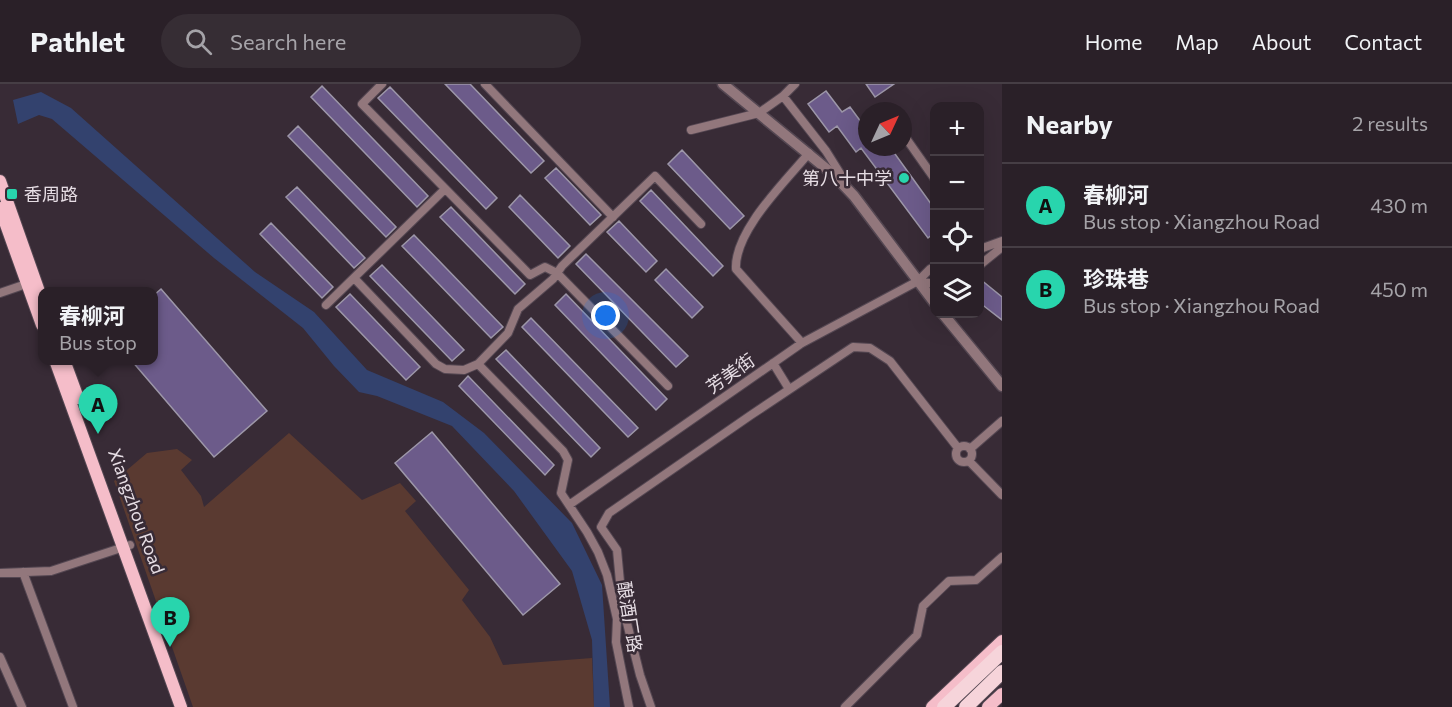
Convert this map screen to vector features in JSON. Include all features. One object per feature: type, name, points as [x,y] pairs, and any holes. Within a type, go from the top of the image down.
[{"type":"highway","points":[[944,707],[1002,652]]},
{"type":"highway","points":[[955,707],[1002,662]]},
{"type":"highway","points":[[966,707],[1002,672]]},
{"type":"highway","points":[[977,707],[1002,683]]},
{"type":"main road","points":[[0,182],[38,309]]},
{"type":"main road","points":[[0,208],[38,293]]},
{"type":"main road","name":"Xiangzhou Road","points":[[57,365],[189,707]]},
{"type":"main road","name":"Xiangzhou Road","points":[[66,365],[181,707]]},
{"type":"main road","points":[[932,707],[1002,641]]},
{"type":"main road","points":[[988,707],[1002,694]]},
{"type":"street","points":[[382,84],[362,104],[530,275],[545,267],[557,273],[668,386]]},
{"type":"street","points":[[485,84],[613,217]]},
{"type":"street","points":[[723,84],[809,153],[854,196]]},
{"type":"street","points":[[691,130],[759,113],[783,96],[795,84]]},
{"type":"street","points":[[783,96],[826,151],[854,196],[930,297]]},
{"type":"street","points":[[912,147],[930,172]]},
{"type":"street","points":[[802,343],[736,269],[735,259],[747,227],[809,153]]},
{"type":"street","points":[[356,279],[436,364],[445,369],[464,370],[478,364],[508,333],[518,309],[553,279],[562,266],[655,176],[701,224]]},
{"type":"street","points":[[326,305],[356,279],[445,189]]},
{"type":"street","points":[[984,248],[1002,241]]},
{"type":"street","points":[[981,264],[1002,247]]},
{"type":"street","name":"芳美街","points":[[569,506],[802,343],[918,281],[930,269]]},
{"type":"street","points":[[918,281],[930,283]]},
{"type":"street","points":[[0,293],[31,282]]},
{"type":"street","points":[[946,318],[1002,386]]},
{"type":"street","points":[[651,707],[640,675],[622,603],[617,550],[601,527],[609,513],[853,346],[870,348],[890,361],[958,448]]},
{"type":"street","points":[[773,363],[789,389]]},
{"type":"street","points":[[478,364],[563,451],[568,459],[561,493],[569,506]]},
{"type":"street","points":[[970,449],[1002,421]]},
{"type":"street","points":[[958,448],[963,446],[970,449],[972,454],[969,461]]},
{"type":"street","points":[[958,448],[957,458],[961,462],[969,461]]},
{"type":"street","points":[[969,461],[1002,495]]},
{"type":"street","name":"酿酒厂路","points":[[569,506],[598,552],[607,575],[616,619],[616,642],[629,707]]},
{"type":"street","points":[[0,573],[51,570],[127,546]]},
{"type":"street","points":[[845,707],[917,635],[923,606],[950,581],[976,580],[1002,557]]},
{"type":"street","points":[[23,572],[73,707]]},
{"type":"street","points":[[0,657],[22,707]]},
{"type":"shaded area","points":[[289,433],[362,500],[400,483],[416,501],[405,511],[469,590],[462,600],[490,637],[503,665],[592,658],[594,707],[193,707],[114,481],[147,453],[177,449],[192,460],[181,470],[201,496],[204,507]]},
{"type":"water","points":[[41,92],[71,108],[255,272],[314,312],[367,370],[443,402],[484,433],[572,523],[602,585],[610,707],[594,707],[592,640],[572,571],[514,491],[452,426],[377,396],[359,392],[303,328],[214,258],[52,119],[39,115],[18,124],[13,100]]},
{"type":"building","points":[[445,84],[470,84],[544,161],[531,173]]},
{"type":"building","points":[[866,84],[894,84],[875,97]]},
{"type":"building","points":[[322,86],[428,196],[417,207],[311,97]]},
{"type":"building","points":[[390,87],[497,198],[486,209],[378,98]]},
{"type":"building","points":[[826,91],[842,112],[850,107],[858,118],[858,150],[856,152],[837,126],[829,132],[808,104]]},
{"type":"building","points":[[298,126],[396,227],[386,237],[288,136]]},
{"type":"building","points":[[682,150],[744,216],[730,229],[668,164]]},
{"type":"building","points":[[867,156],[896,156],[930,202],[930,236],[928,238]]},
{"type":"building","points":[[556,168],[601,215],[590,225],[545,178]]},
{"type":"building","points":[[297,187],[365,258],[354,268],[286,197]]},
{"type":"building","points":[[651,190],[723,266],[713,276],[640,201]]},
{"type":"building","points":[[520,195],[570,246],[558,258],[509,207]]},
{"type":"building","points":[[451,207],[525,284],[515,294],[440,217]]},
{"type":"building","points":[[619,221],[657,261],[646,272],[607,232]]},
{"type":"building","points":[[271,223],[333,287],[322,298],[260,234]]},
{"type":"building","points":[[414,235],[503,327],[491,338],[402,246]]},
{"type":"building","points":[[586,254],[688,356],[676,367],[576,264]]},
{"type":"building","points":[[382,265],[464,350],[452,361],[370,276]]},
{"type":"building","points":[[666,269],[703,307],[692,318],[655,280]]},
{"type":"building","points":[[984,282],[1002,297],[1002,320],[984,306]]},
{"type":"building","points":[[161,289],[267,411],[214,457],[135,365],[158,365],[158,292]]},
{"type":"building","points":[[350,294],[420,367],[406,380],[336,307]]},
{"type":"building","points":[[566,294],[667,399],[656,410],[555,305]]},
{"type":"building","points":[[531,318],[638,428],[628,437],[522,327]]},
{"type":"building","points":[[506,350],[600,448],[591,457],[496,359]]},
{"type":"building","points":[[468,376],[554,465],[545,475],[459,386]]},
{"type":"building","points":[[432,432],[560,584],[523,615],[395,463]]},
{"type":"place","name":"第八十中学","points":[[904,178]]},
{"type":"place","name":"香周路","points":[[12,194]]},
{"type":"place","name":"春柳河","points":[[98,434]]},
{"type":"place","name":"珍珠巷","points":[[170,647]]}]
